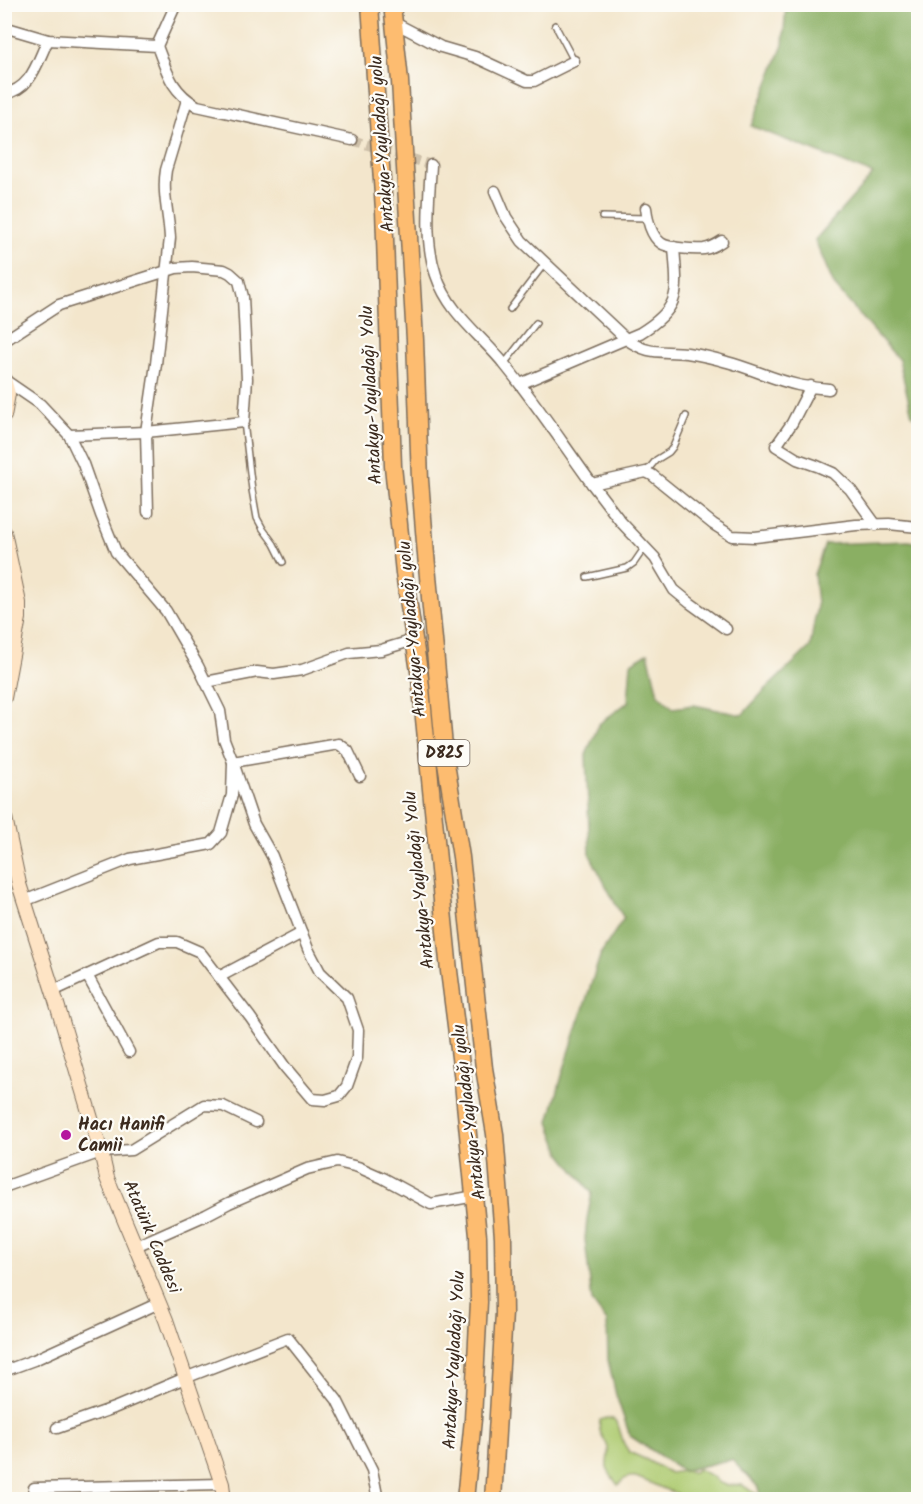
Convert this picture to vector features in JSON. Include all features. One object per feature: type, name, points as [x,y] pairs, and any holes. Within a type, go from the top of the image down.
[{"type":"highway","name":"Antakya-Yayladağı Yolu","points":[[370,4],[384,210],[393,466],[404,573],[420,678],[449,971],[475,1196],[480,1268],[473,1419],[465,1500]]},
{"type":"highway","name":"Antakya-Yayladağı yolu","points":[[392,4],[400,81],[415,340],[420,480],[426,555],[445,757],[461,857],[484,1068],[495,1134],[504,1237],[504,1313],[493,1500]]},
{"type":"main road","points":[[4,416],[8,394],[5,380]]},
{"type":"main road","points":[[4,532],[19,603],[12,619],[4,698]]},
{"type":"main road","name":"Atatürk Caddesi","points":[[5,819],[19,884],[53,991],[107,1178],[166,1320],[222,1484],[224,1500]]},
{"type":"street","points":[[176,4],[157,45],[172,84],[187,100],[197,106],[352,140]]},
{"type":"street","points":[[393,22],[441,46],[476,57],[527,81],[534,81],[574,61]]},
{"type":"street","points":[[4,27],[48,40],[157,45]]},
{"type":"street","points":[[4,94],[12,93],[28,82],[48,40]]},
{"type":"street","points":[[147,512],[146,432],[170,238],[164,178],[187,100]]},
{"type":"street","points":[[431,165],[428,225],[430,253],[435,273],[448,302],[462,320],[491,348],[520,384],[621,522],[658,563],[674,590],[726,629]]},
{"type":"street","points":[[495,191],[510,225],[522,241],[626,339],[646,351],[696,355],[792,383],[830,389]]},
{"type":"street","points":[[647,212],[658,240],[664,245],[704,249],[722,241]]},
{"type":"street","points":[[520,384],[640,333],[654,323],[673,304],[677,291],[674,247]]},
{"type":"street","points":[[4,341],[59,304],[166,271],[185,267],[224,270],[239,282],[243,297],[246,368],[244,422],[146,432],[69,435]]},
{"type":"street","points":[[5,380],[40,404],[69,435],[83,464],[116,552],[166,611],[206,682],[220,711],[224,739],[254,824],[272,856],[308,949],[320,972],[347,998],[358,1030],[357,1058],[347,1086],[339,1096],[325,1100],[312,1099],[285,1067],[200,952],[177,942],[159,942],[53,991]]},
{"type":"street","points":[[811,387],[792,423],[776,446],[797,459],[832,473],[850,489],[876,525]]},
{"type":"street","points":[[592,484],[646,472],[713,525],[732,536],[755,537],[856,525],[890,524],[918,527]]},
{"type":"street","points":[[206,682],[257,672],[274,674],[302,670],[350,653],[381,650],[414,640]]},
{"type":"street","points":[[233,762],[339,744],[348,751],[360,776]]},
{"type":"street","points":[[24,900],[130,859],[212,844],[221,833],[232,795],[233,762]]},
{"type":"street","points":[[219,977],[302,933]]},
{"type":"street","points":[[87,975],[129,1052]]},
{"type":"street","points":[[4,1187],[101,1152],[131,1150],[204,1105],[223,1106],[256,1122]]},
{"type":"street","points":[[135,1246],[287,1178],[337,1162],[358,1167],[383,1178],[431,1204],[475,1196]]},
{"type":"street","points":[[4,1371],[34,1360],[159,1304]]},
{"type":"street","points":[[57,1428],[114,1408],[185,1377],[288,1338],[337,1400],[372,1470],[378,1500]]},
{"type":"street","points":[[34,1488],[222,1484]]},
{"type":"lane","points":[[555,25],[574,61]]},
{"type":"lane","points":[[602,217],[647,212]]},
{"type":"lane","points":[[510,309],[545,263]]},
{"type":"lane","points":[[504,364],[536,323]]},
{"type":"lane","points":[[646,472],[656,460],[673,447],[686,416]]},
{"type":"lane","points":[[244,422],[257,518],[284,562]]},
{"type":"lane","points":[[587,578],[627,568],[634,563],[645,547]]},
{"type":"green space","points":[[786,5],[918,5],[918,417],[912,415],[899,360],[834,285],[815,240],[873,174],[751,126],[783,45]]},
{"type":"green space","points":[[909,541],[918,543],[918,1499],[762,1499],[757,1486],[732,1460],[683,1471],[630,1436],[616,1395],[608,1360],[607,1322],[592,1302],[585,1239],[592,1193],[561,1154],[549,1122],[601,953],[624,918],[590,855],[586,755],[599,724],[628,702],[631,663],[648,653],[658,694],[673,708],[694,705],[742,715],[810,647],[817,605],[814,574],[825,544]]},
{"type":"green space","points":[[607,1418],[617,1422],[629,1452],[670,1473],[693,1472],[698,1469],[712,1476],[719,1483],[742,1485],[757,1494],[760,1499],[685,1499],[636,1477],[626,1478],[618,1485],[607,1468],[608,1448],[600,1432],[600,1420]]},
{"type":"tunnel","points":[[352,140],[431,165]]},
{"type":"place","name":"Hacı Hanifi Camii","points":[[66,1135]]}]
